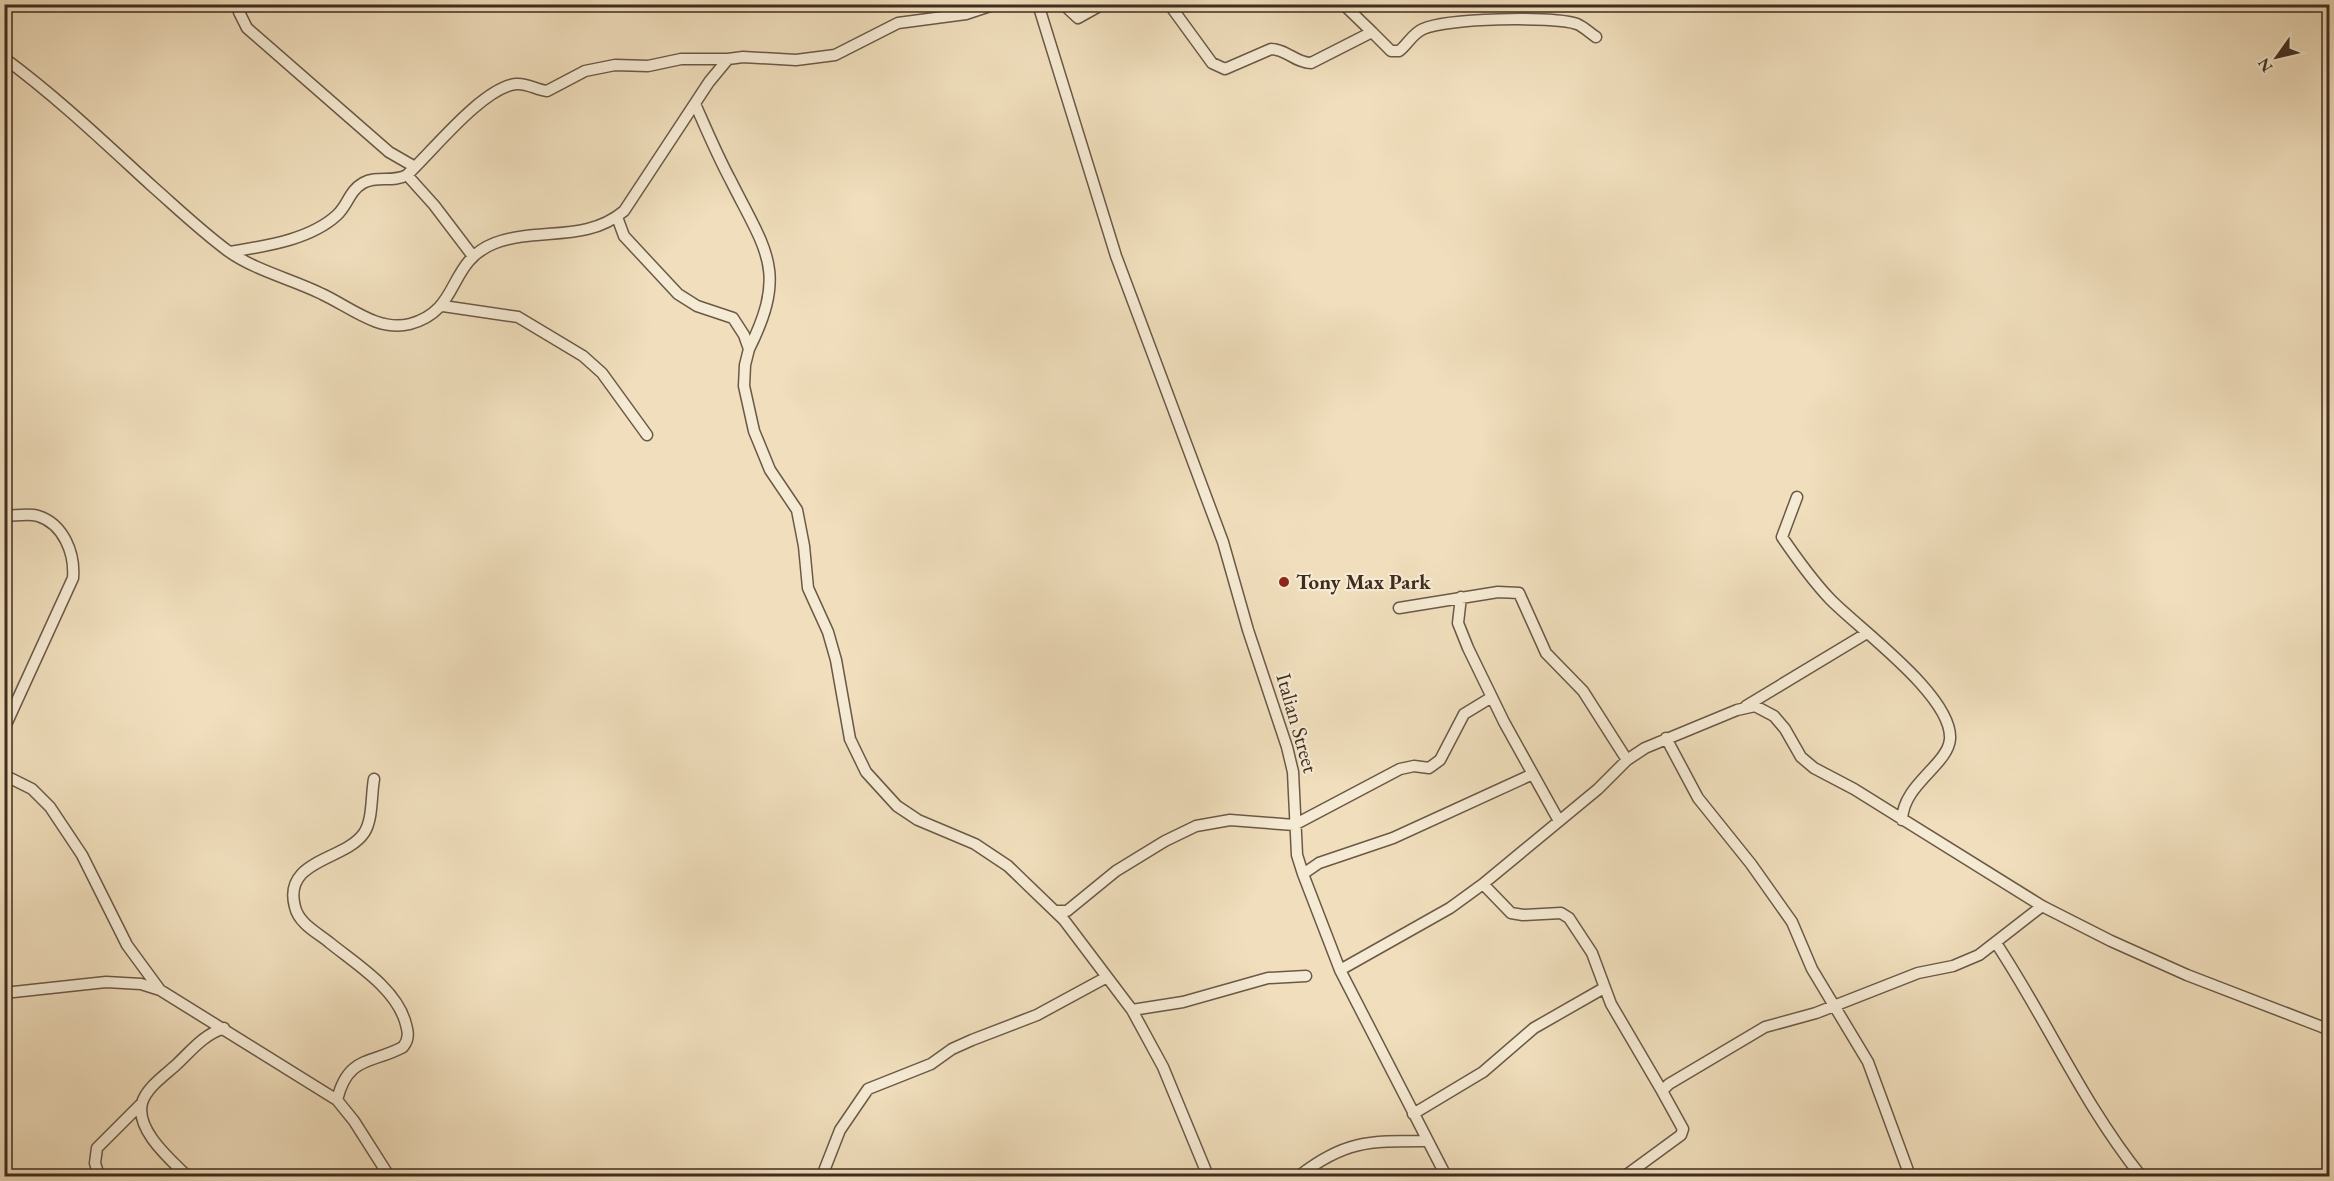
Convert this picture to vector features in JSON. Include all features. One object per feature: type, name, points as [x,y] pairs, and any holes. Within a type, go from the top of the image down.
[{"type":"street","points":[[245,4],[239,12],[247,28],[411,171],[472,255]]},
{"type":"street","points":[[230,252],[265,246],[314,231],[335,217],[353,190],[366,181],[399,178],[411,171],[465,115],[511,85],[525,85],[547,92],[585,71],[615,65],[648,66],[681,59],[743,57],[796,60],[835,55],[898,23],[966,15],[996,4]]},
{"type":"street","name":"Italian Street","points":[[1038,4],[1076,134],[1133,299],[1223,542],[1248,630],[1287,747],[1293,772],[1297,855],[1303,874],[1340,970],[1446,1176]]},
{"type":"street","points":[[1063,4],[1078,18],[1103,4]]},
{"type":"street","points":[[1169,4],[1212,63],[1225,69],[1271,49],[1278,49],[1301,62],[1311,63],[1372,32]]},
{"type":"street","points":[[1343,4],[1386,47],[1395,52],[1423,29],[1500,19],[1577,24],[1596,37]]},
{"type":"street","points":[[4,58],[43,87],[189,220],[230,252],[379,323],[393,326],[410,324],[434,315],[443,306],[464,264],[472,255],[495,243],[580,232],[603,225],[617,217],[624,211],[709,82],[728,59]]},
{"type":"street","points":[[696,105],[730,181],[761,236],[770,276],[769,303],[744,365],[744,386],[754,431],[774,479],[797,510],[804,546],[808,588],[828,632],[836,660],[850,739],[866,772],[897,806],[933,828],[975,844],[1008,866],[1055,911],[1132,1010],[1163,1067],[1208,1176]]},
{"type":"street","points":[[617,217],[624,236],[668,285],[686,300],[733,318],[749,349]]},
{"type":"street","points":[[443,306],[518,317],[583,356],[602,374],[647,435]]},
{"type":"street","points":[[1797,497],[1782,537],[1813,580],[1923,686],[1944,715],[1949,730],[1948,747],[1908,798],[1902,820]]},
{"type":"street","points":[[4,516],[38,516],[50,522],[72,551],[74,565],[73,578],[4,729]]},
{"type":"street","points":[[1399,608],[1509,590],[1519,593],[1546,653],[1583,691],[1627,760]]},
{"type":"street","points":[[1461,597],[1460,629],[1492,697],[1559,820]]},
{"type":"street","points":[[1340,970],[1450,908],[1483,884],[1598,789],[1627,760],[1666,738],[1746,706],[1867,633]]},
{"type":"street","points":[[1055,911],[1067,911],[1116,872],[1165,841],[1196,826],[1230,820],[1294,825],[1400,769],[1414,766],[1430,768],[1435,765],[1464,714],[1492,697]]},
{"type":"street","points":[[1746,706],[1761,708],[1774,716],[1807,763],[1854,789],[2043,906],[2111,941],[2187,975],[2330,1030]]},
{"type":"street","points":[[1666,738],[1698,798],[1778,900],[1792,922],[1812,969],[1868,1062],[1910,1176]]},
{"type":"street","points":[[1303,874],[1320,863],[1393,838],[1533,774]]},
{"type":"street","points":[[4,775],[32,789],[50,807],[82,855],[128,945],[160,990]]},
{"type":"street","points":[[337,1100],[343,1081],[361,1064],[403,1047],[408,1037],[406,1027],[394,999],[307,925],[295,908],[294,897],[296,884],[309,867],[353,843],[366,831],[374,779]]},
{"type":"street","points":[[1483,884],[1511,913],[1566,914],[1592,953],[1604,988],[1683,1129],[1681,1136],[1625,1176]]},
{"type":"street","points":[[1662,1091],[1669,1084],[1765,1027],[1835,1006],[1918,973],[1964,962],[1996,943],[2043,906]]},
{"type":"street","points":[[1996,943],[2033,1000],[2089,1104],[2141,1176]]},
{"type":"street","points":[[1132,1010],[1183,1002],[1268,978],[1306,976]]},
{"type":"street","points":[[822,1176],[822,1171],[840,1130],[868,1089],[931,1064],[952,1049],[972,1040],[1037,1015],[1107,977]]},
{"type":"street","points":[[4,993],[125,981],[160,990],[337,1100],[354,1121],[389,1176]]},
{"type":"street","points":[[1413,1114],[1484,1072],[1534,1028],[1604,988]]},
{"type":"street","points":[[99,1176],[95,1163],[97,1148],[142,1103],[149,1090],[205,1036],[224,1028]]},
{"type":"street","points":[[142,1103],[145,1122],[154,1143],[187,1176]]},
{"type":"street","points":[[1299,1176],[1322,1158],[1340,1149],[1396,1141],[1427,1141]]},
{"type":"place","name":"Tony Max Park","points":[[1284,582]]}]
